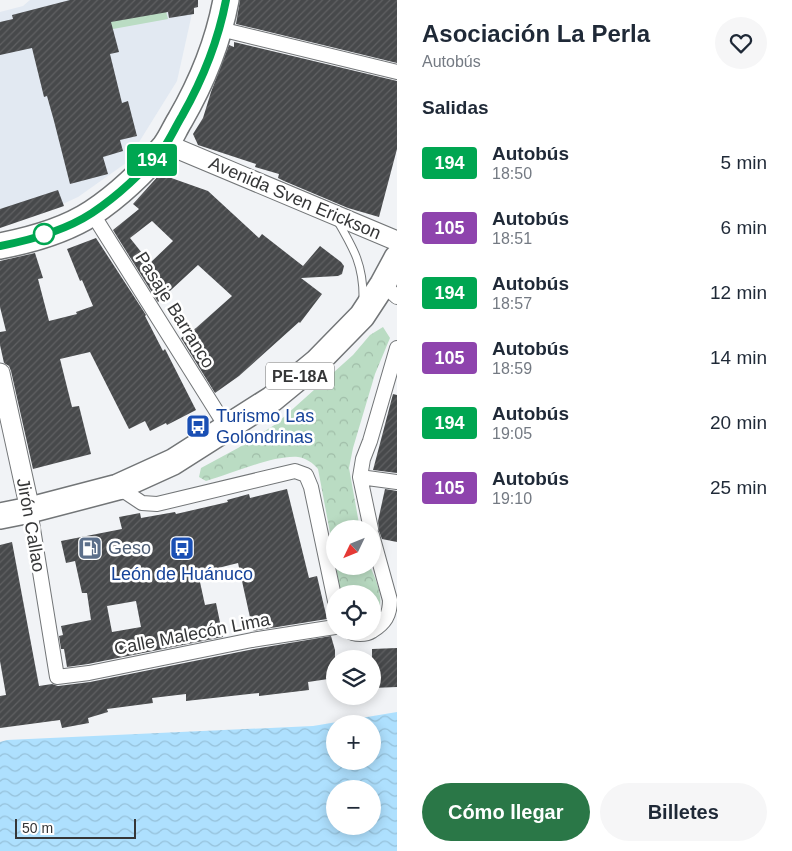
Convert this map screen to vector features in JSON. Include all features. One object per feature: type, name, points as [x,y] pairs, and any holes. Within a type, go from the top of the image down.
[{"type":"highway","points":[[0,246],[16,243],[61,228],[92,213],[134,179],[166,144],[189,104],[209,63],[220,29],[226,0]]},
{"type":"highway","name":"PE-18A","points":[[0,516],[118,487],[173,462],[272,399],[317,362],[390,290],[397,258]]},
{"type":"street","points":[[220,29],[397,72]]},
{"type":"street","name":"Avenida Sven Erickson","points":[[166,144],[397,241]]},
{"type":"street","name":"Pasaje Barranco","points":[[92,213],[227,428]]},
{"type":"street","points":[[369,520],[360,477],[363,459],[397,348]]},
{"type":"street","name":"Jirón Callao","points":[[0,373],[30,510],[57,677]]},
{"type":"street","points":[[118,487],[142,503],[157,504],[295,471],[306,475],[311,487],[332,585]]},
{"type":"street","points":[[360,477],[397,482]]},
{"type":"street","points":[[381,568],[394,609],[381,625]]},
{"type":"street","name":"Calle Malecón Lima","points":[[57,677],[89,673],[252,640],[326,628]]},
{"type":"lane","points":[[335,215],[359,261],[364,282],[362,316]]},
{"type":"shaded area","points":[[30,0],[195,0],[177,81],[126,163],[78,197],[41,214],[0,224],[0,12],[23,6]]},
{"type":"green space","points":[[163,0],[168,19],[80,35]]},
{"type":"green space","points":[[383,327],[390,338],[375,374],[349,468],[358,520],[328,520],[318,469],[304,458],[288,457],[264,462],[206,481],[199,477],[201,468],[276,424],[353,355],[370,335]]},
{"type":"green space","points":[[337,575],[373,575],[377,585],[339,585]]},
{"type":"water","points":[[397,712],[397,851],[0,851],[0,742],[7,740],[313,726],[326,724],[326,770],[381,770],[381,715],[379,715]]},
{"type":"building","points":[[70,0],[198,0],[198,7],[194,8],[194,14],[169,18],[168,12],[111,22],[119,52],[110,54],[122,103],[128,101],[137,136],[120,140],[123,151],[103,157],[108,174],[70,184],[47,96],[44,97],[32,48],[0,55],[0,22],[13,19],[12,15]]},
{"type":"building","points":[[240,0],[397,0],[397,63],[236,24]]},
{"type":"building","points":[[234,42],[397,81],[397,149],[379,217],[348,208],[284,181],[278,178],[279,174],[255,167],[256,164],[198,145],[193,134],[203,118],[229,45],[234,47]]},
{"type":"building","points":[[160,174],[208,191],[259,238],[262,234],[303,266],[320,246],[341,262],[344,266],[342,274],[338,276],[301,278],[322,294],[300,323],[239,376],[215,393],[181,338],[196,328],[232,296],[198,265],[158,302],[113,230],[139,209],[133,204]],"holes":[[[152,221],[173,241],[150,263],[130,238]]]},
{"type":"building","points":[[58,190],[64,206],[0,228],[0,209]]},
{"type":"building","points":[[96,238],[146,315],[163,351],[165,349],[196,410],[167,425],[166,423],[150,431],[145,421],[129,429],[90,352],[60,359],[72,407],[79,406],[91,454],[33,469],[11,371],[9,366],[4,363],[0,345],[0,332],[6,331],[0,307],[0,261],[35,253],[43,278],[38,279],[49,321],[77,314],[76,312],[93,306],[67,249]]},
{"type":"building","points":[[393,394],[397,395],[397,473],[373,470]]},
{"type":"building","points":[[287,489],[309,578],[317,576],[326,619],[253,631],[238,563],[198,573],[205,605],[216,603],[223,637],[67,667],[64,649],[61,649],[59,636],[63,635],[61,626],[91,620],[87,593],[82,593],[75,561],[66,563],[61,541],[122,529],[119,517],[140,513],[141,518],[175,512],[176,514],[228,502],[227,500],[249,494],[250,498]],"holes":[[[136,601],[141,627],[112,632],[107,606]]]},
{"type":"building","points":[[385,489],[397,491],[397,542],[382,539],[381,520],[378,520]]},
{"type":"building","points":[[12,542],[39,686],[90,682],[254,649],[326,637],[326,640],[332,640],[335,650],[326,650],[326,679],[308,682],[309,690],[259,696],[259,693],[186,701],[186,694],[152,698],[153,703],[107,709],[108,712],[88,718],[89,723],[62,728],[60,720],[0,728],[0,696],[6,695],[0,661],[0,545]]},
{"type":"building","points":[[397,648],[397,687],[381,688],[381,650],[372,649]]},
{"type":"bus line","name":"194","points":[[0,246],[16,243],[61,228],[92,213],[145,168],[166,144],[196,91],[215,46],[226,0]]},
{"type":"place","name":"Turismo Las Golondrinas","points":[[198,426]]},
{"type":"place","name":"Geso","points":[[90,548]]},
{"type":"place","name":"León de Huánuco","points":[[182,548]]}]
